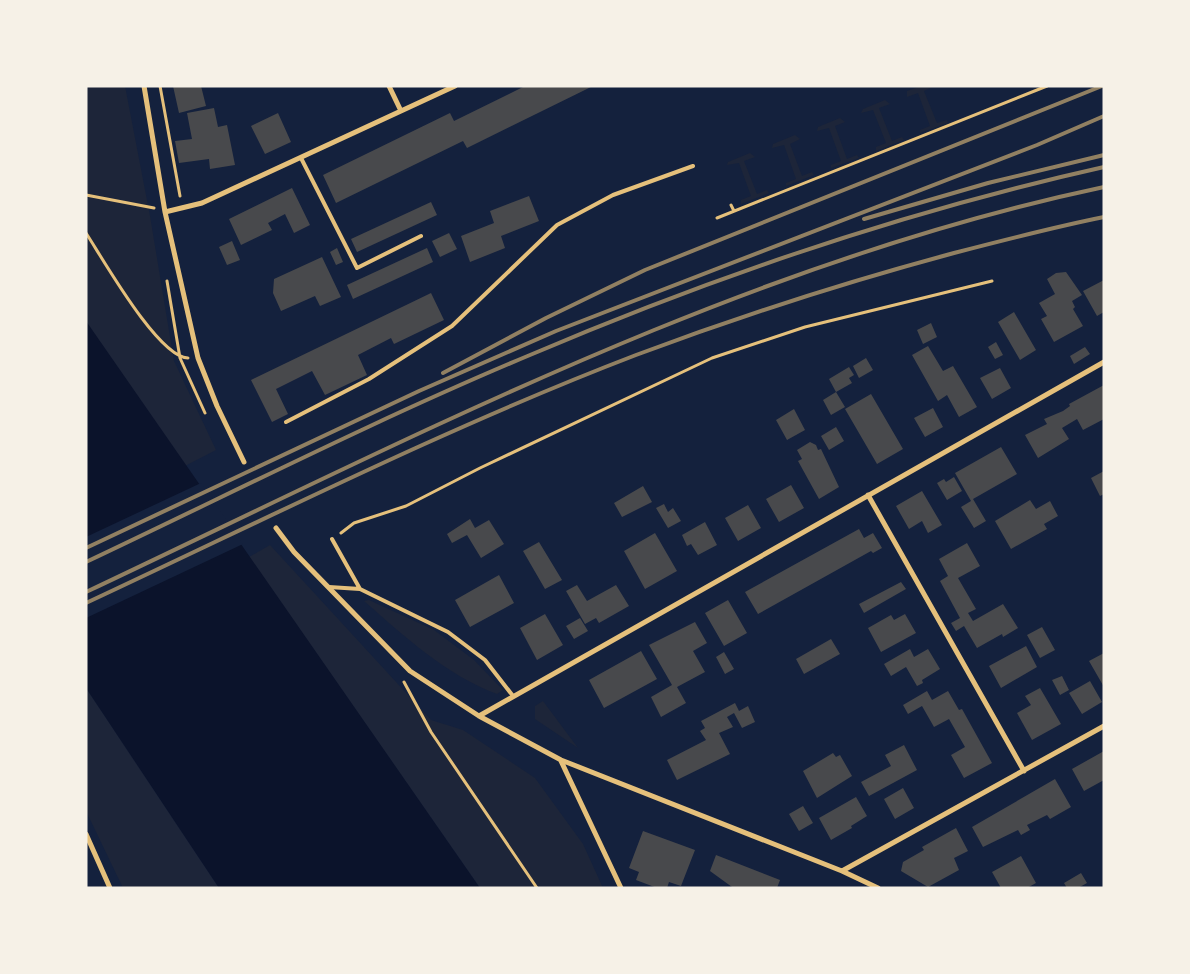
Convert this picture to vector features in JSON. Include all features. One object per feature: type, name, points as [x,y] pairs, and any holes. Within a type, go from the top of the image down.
[{"type":"street","points":[[144,86],[165,212],[198,358],[217,406],[244,462]]},
{"type":"street","points":[[389,86],[400,111]]},
{"type":"street","points":[[165,212],[202,203],[455,86]]},
{"type":"street","points":[[480,716],[1104,362]]},
{"type":"street","points":[[868,496],[1024,771]]},
{"type":"street","points":[[276,528],[294,552],[410,671],[480,716],[561,760],[842,871],[878,888]]},
{"type":"street","points":[[842,871],[1104,726]]},
{"type":"street","points":[[561,760],[621,888]]},
{"type":"street","points":[[86,834],[110,888]]},
{"type":"lane","points":[[301,158],[357,268],[421,236]]},
{"type":"lane","points":[[286,422],[369,379],[452,326],[557,225],[613,196],[693,166]]},
{"type":"lane","points":[[332,539],[360,589]]},
{"type":"lane","points":[[329,588],[360,589],[448,632],[485,660],[513,696]]},
{"type":"path","points":[[160,86],[181,209]]},
{"type":"path","points":[[717,218],[1047,86]]},
{"type":"path","points":[[1000,99],[1002,104]]},
{"type":"path","points":[[956,116],[958,122]]},
{"type":"path","points":[[911,134],[913,140]]},
{"type":"path","points":[[866,151],[868,158]]},
{"type":"path","points":[[821,169],[823,176]]},
{"type":"path","points":[[776,187],[779,193]]},
{"type":"path","points":[[86,196],[165,212]]},
{"type":"path","points":[[731,205],[734,211]]},
{"type":"path","points":[[86,233],[153,334],[180,358]]},
{"type":"path","points":[[332,539],[354,524],[406,506],[480,468],[712,358],[805,327],[992,281]]},
{"type":"path","points":[[404,682],[431,732],[537,888]]},
{"type":"shaded area","points":[[86,86],[125,86],[150,216],[174,361],[216,450],[185,466],[86,322]]},
{"type":"shaded area","points":[[921,86],[934,86],[924,91],[937,123],[947,120],[948,123],[920,133],[920,130],[930,126],[918,93],[907,97],[907,91]]},
{"type":"shaded area","points":[[885,100],[890,104],[879,108],[892,141],[902,137],[904,140],[876,151],[876,147],[886,143],[873,110],[861,113],[863,109]]},
{"type":"shaded area","points":[[840,118],[845,122],[835,126],[847,159],[857,155],[859,158],[831,168],[831,165],[841,161],[829,128],[817,131],[818,127]]},
{"type":"shaded area","points":[[795,135],[800,139],[790,144],[802,176],[812,172],[814,175],[786,186],[786,183],[796,179],[784,145],[772,148],[773,144]]},
{"type":"shaded area","points":[[750,153],[755,157],[744,161],[757,194],[767,190],[769,193],[741,204],[741,200],[751,196],[739,163],[727,165],[728,162]]},
{"type":"shaded area","points":[[86,321],[480,888],[219,888],[86,688]]},
{"type":"shaded area","points":[[270,545],[431,720],[463,730],[535,778],[583,844],[603,888],[480,888],[249,557]]},
{"type":"shaded area","points":[[369,600],[434,630],[474,660],[503,690],[497,694],[478,686],[426,654],[364,601]]},
{"type":"shaded area","points":[[86,688],[219,888],[123,888],[86,811]]},
{"type":"shaded area","points":[[543,701],[578,748],[535,719],[535,706]]},
{"type":"pier","points":[[201,483],[243,544],[86,618],[86,537]]},
{"type":"building","points":[[173,86],[201,86],[206,106],[179,113]]},
{"type":"building","points":[[525,86],[593,86],[467,148],[463,141],[336,203],[323,175],[450,113],[454,121]]},
{"type":"building","points":[[214,108],[218,127],[227,125],[235,165],[210,169],[209,159],[179,163],[175,141],[192,139],[187,113]]},
{"type":"building","points":[[278,113],[291,142],[265,154],[251,126]]},
{"type":"building","points":[[292,188],[310,225],[294,233],[285,214],[268,223],[272,230],[241,245],[229,219]]},
{"type":"building","points":[[529,196],[539,221],[501,236],[505,248],[470,262],[461,236],[494,223],[490,211]]},
{"type":"building","points":[[431,202],[437,215],[357,252],[351,239]]},
{"type":"building","points":[[449,233],[457,249],[440,257],[432,241]]},
{"type":"building","points":[[232,241],[240,260],[227,265],[219,247]]},
{"type":"building","points":[[337,248],[343,262],[336,265],[330,252]]},
{"type":"building","points":[[427,248],[433,262],[353,299],[347,285]]},
{"type":"building","points":[[322,257],[341,297],[320,306],[315,296],[281,311],[273,293],[274,279]]},
{"type":"building","points":[[1066,272],[1082,295],[1072,301],[1075,307],[1073,309],[1083,326],[1054,342],[1041,319],[1047,316],[1039,303],[1055,294],[1047,279],[1056,273]]},
{"type":"building","points":[[1104,280],[1104,312],[1097,316],[1083,291]]},
{"type":"building","points":[[431,293],[444,320],[394,344],[391,338],[358,355],[367,375],[325,395],[312,371],[276,389],[288,414],[272,422],[251,380]]},
{"type":"building","points":[[1014,312],[1036,350],[1020,360],[998,322]]},
{"type":"building","points":[[931,323],[937,337],[923,344],[917,330]]},
{"type":"building","points":[[996,342],[1003,355],[995,359],[988,347]]},
{"type":"building","points":[[928,346],[943,371],[953,366],[977,407],[959,417],[947,395],[938,401],[912,355]]},
{"type":"building","points":[[1085,347],[1090,354],[1074,364],[1070,356]]},
{"type":"building","points":[[866,358],[873,370],[859,378],[853,366]]},
{"type":"building","points":[[849,367],[854,375],[849,378],[852,383],[836,392],[829,379]]},
{"type":"building","points":[[1000,368],[1011,388],[992,399],[980,378]]},
{"type":"building","points":[[1104,385],[1104,419],[1083,430],[1077,419],[1062,428],[1069,439],[1038,458],[1025,435],[1047,424],[1044,419],[1063,411],[1070,406],[1069,404]]},
{"type":"building","points":[[836,392],[845,407],[831,415],[823,400]]},
{"type":"building","points":[[871,394],[903,449],[877,464],[845,409]]},
{"type":"building","points":[[933,408],[943,427],[925,437],[914,418]]},
{"type":"building","points":[[794,409],[805,430],[787,440],[776,420]]},
{"type":"building","points":[[836,427],[844,441],[829,450],[821,436]]},
{"type":"building","points":[[810,442],[816,445],[818,450],[821,449],[839,487],[819,499],[798,461],[802,459],[797,450]]},
{"type":"building","points":[[1001,447],[1017,474],[973,499],[986,521],[974,528],[961,507],[971,501],[955,473]]},
{"type":"building","points":[[1104,471],[1104,494],[1100,496],[1091,478]]},
{"type":"building","points":[[954,477],[962,491],[947,500],[937,483],[944,479],[946,482]]},
{"type":"building","points":[[791,485],[804,508],[779,522],[766,499]]},
{"type":"building","points":[[643,486],[652,502],[622,517],[614,503]]},
{"type":"building","points":[[922,491],[942,525],[928,533],[922,521],[909,529],[896,506]]},
{"type":"building","points":[[1030,500],[1036,509],[1050,501],[1058,516],[1044,524],[1047,529],[1011,549],[995,521]]},
{"type":"building","points":[[664,504],[668,512],[673,508],[681,521],[668,528],[656,508]]},
{"type":"building","points":[[748,505],[761,528],[738,541],[725,518]]},
{"type":"building","points":[[470,519],[475,528],[489,520],[504,544],[481,558],[467,535],[452,543],[447,534]]},
{"type":"building","points":[[705,522],[717,545],[698,555],[691,544],[687,546],[682,535]]},
{"type":"building","points":[[859,529],[864,538],[873,533],[882,548],[873,553],[871,551],[758,614],[745,592]]},
{"type":"building","points":[[655,533],[677,571],[645,589],[624,551]]},
{"type":"building","points":[[539,542],[562,580],[545,589],[523,551]]},
{"type":"building","points":[[967,543],[980,566],[958,578],[976,609],[968,613],[973,621],[1003,604],[1018,628],[1003,637],[1002,634],[977,648],[964,626],[956,631],[951,623],[960,618],[940,581],[948,576],[939,559]]},
{"type":"building","points":[[499,575],[514,603],[470,627],[455,600]]},
{"type":"building","points":[[901,582],[906,589],[864,613],[859,604]]},
{"type":"building","points":[[577,585],[587,601],[616,585],[629,606],[599,623],[596,618],[585,624],[566,591]]},
{"type":"building","points":[[728,600],[747,633],[724,646],[705,613]]},
{"type":"building","points":[[545,614],[563,645],[537,660],[520,628]]},
{"type":"building","points":[[905,614],[916,633],[881,652],[868,628],[891,615],[894,620]]},
{"type":"building","points":[[580,618],[588,631],[574,639],[566,626]]},
{"type":"building","points":[[695,622],[707,643],[693,651],[705,672],[677,687],[686,703],[661,717],[651,697],[672,685],[649,645]]},
{"type":"building","points":[[1042,627],[1055,650],[1040,658],[1027,635]]},
{"type":"building","points":[[831,639],[840,654],[804,674],[796,659]]},
{"type":"building","points":[[1026,646],[1037,667],[1001,688],[989,666]]},
{"type":"building","points":[[910,649],[914,657],[928,649],[940,669],[922,680],[923,683],[917,686],[906,667],[891,676],[884,664]]},
{"type":"building","points":[[641,651],[657,679],[604,708],[589,680]]},
{"type":"building","points":[[724,652],[734,669],[725,674],[716,657]]},
{"type":"building","points":[[1104,653],[1104,687],[1089,661]]},
{"type":"building","points":[[1062,676],[1069,690],[1060,695],[1052,680]]},
{"type":"building","points":[[1090,681],[1102,702],[1082,714],[1069,693]]},
{"type":"building","points":[[1040,688],[1061,724],[1032,740],[1017,713],[1031,705],[1025,696]]},
{"type":"building","points":[[927,691],[932,700],[948,691],[959,710],[962,709],[992,763],[964,778],[951,755],[965,747],[949,719],[934,727],[922,706],[908,714],[903,705]]},
{"type":"building","points":[[735,703],[739,711],[748,706],[755,722],[742,728],[734,713],[727,717],[733,727],[719,733],[730,754],[677,780],[667,760],[706,740],[700,731],[705,728],[701,721]]},
{"type":"building","points":[[904,745],[917,770],[869,796],[861,782],[891,766],[885,755]]},
{"type":"building","points":[[1104,751],[1104,780],[1084,791],[1072,769]]},
{"type":"building","points":[[833,753],[836,757],[840,755],[852,776],[817,798],[803,771]]},
{"type":"building","points":[[1055,779],[1071,807],[1050,819],[1047,815],[1027,825],[1030,830],[1021,835],[1018,830],[983,847],[972,827]]},
{"type":"building","points":[[903,788],[914,808],[895,819],[884,799]]},
{"type":"building","points":[[856,797],[867,816],[851,826],[852,828],[831,840],[819,818]]},
{"type":"building","points":[[803,806],[813,823],[799,831],[789,814]]},
{"type":"building","points":[[956,828],[968,851],[954,858],[959,870],[928,887],[901,871],[903,862],[924,850],[922,847]]},
{"type":"building","points":[[643,831],[695,850],[681,886],[669,882],[667,888],[657,888],[636,880],[639,872],[629,868]]},
{"type":"building","points":[[716,855],[780,880],[777,888],[732,887],[710,871]]},
{"type":"building","points":[[1021,856],[1036,883],[1027,888],[1001,888],[992,872]]},
{"type":"building","points":[[1081,873],[1087,883],[1078,888],[1067,888],[1064,883]]},
{"type":"railway","points":[[443,373],[546,318],[645,270],[1102,86]]},
{"type":"railway","points":[[86,548],[419,391],[556,331],[1037,145],[1104,116]]},
{"type":"railway","points":[[864,219],[988,183],[1104,155]]},
{"type":"railway","points":[[86,562],[418,404],[530,355],[670,298],[741,272],[885,225],[1030,184],[1104,167]]},
{"type":"railway","points":[[86,592],[458,415],[584,359],[711,307],[839,260],[970,220],[1104,187]]},
{"type":"railway","points":[[86,603],[427,443],[496,412],[636,355],[754,313],[873,276],[992,243],[1104,217]]}]
